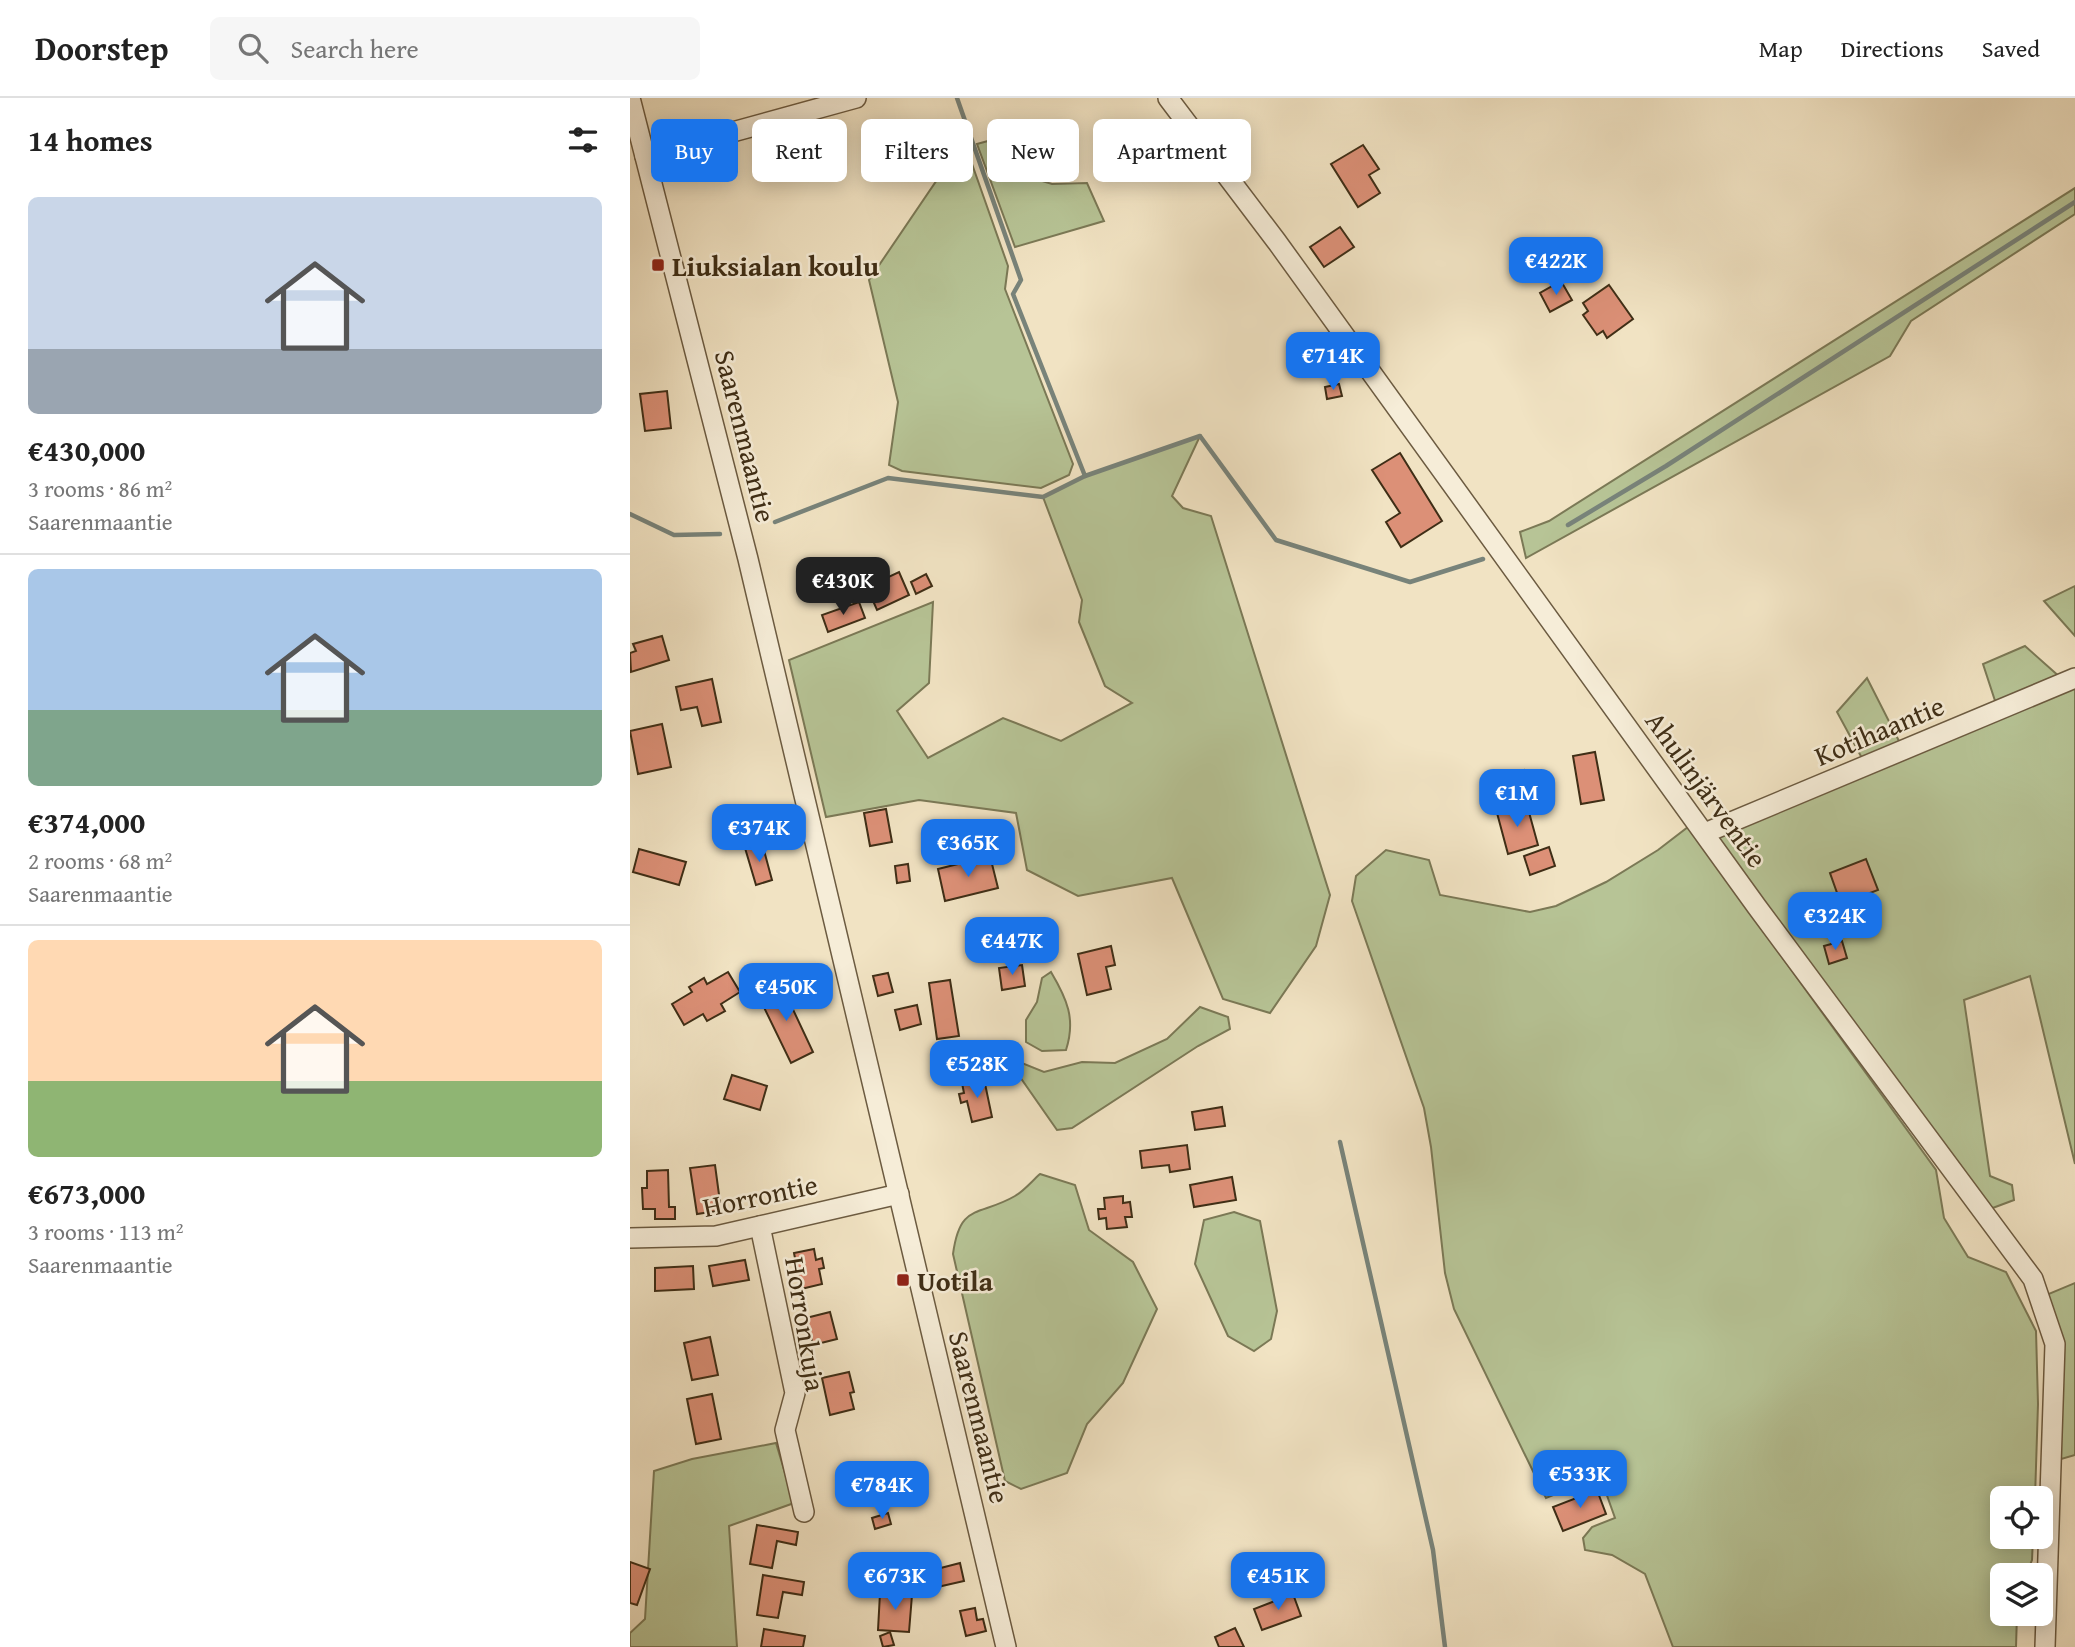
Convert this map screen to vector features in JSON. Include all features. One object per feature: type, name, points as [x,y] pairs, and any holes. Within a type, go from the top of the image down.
[{"type":"street","name":"Saarenmaantie","points":[[630,98],[748,559],[1006,1647]]},
{"type":"street","points":[[645,156],[856,98]]},
{"type":"street","name":"Ahulinjärventie","points":[[1168,98],[1277,242],[2032,1279],[2055,1344],[2045,1647]]},
{"type":"street","name":"Kotihaantie","points":[[1705,833],[2075,678]]},
{"type":"street","name":"Horrontie","points":[[630,1238],[716,1236],[899,1194]]},
{"type":"street","name":"Horronkuja","points":[[760,1226],[795,1393],[785,1430],[804,1512]]},
{"type":"green space","points":[[987,141],[987,171],[977,144]]},
{"type":"green space","points":[[973,167],[1008,266],[1005,289],[1073,464],[1069,475],[1041,488],[902,471],[889,465],[898,402],[869,280],[936,182],[973,182]]},
{"type":"green space","points":[[991,182],[1087,183],[1104,221],[1015,247]]},
{"type":"green space","points":[[2075,188],[2075,214],[1911,321],[1890,356],[1526,558],[1520,532],[1549,521]]},
{"type":"green space","points":[[1200,436],[1172,496],[1183,508],[1211,516],[1330,895],[1316,946],[1270,1013],[1223,999],[1172,878],[1078,896],[1027,870],[1016,813],[919,800],[826,817],[789,660],[933,602],[929,683],[897,711],[928,758],[1003,718],[1061,741],[1132,703],[1105,686],[1079,622],[1082,600],[1043,497],[1085,476]]},
{"type":"green space","points":[[2075,586],[2075,636],[2044,601]]},
{"type":"green space","points":[[2025,646],[2061,678],[2075,672],[2075,1164],[2030,976],[1964,1000],[1990,1176],[2012,1185],[2014,1200],[1982,1212],[1706,824],[1863,760],[1837,712],[1867,678],[1902,747],[1998,710],[1983,664]]},
{"type":"green space","points":[[1688,827],[1936,1170],[1944,1218],[1968,1257],[2006,1272],[2036,1331],[2038,1404],[2035,1486],[1990,1486],[1990,1549],[2032,1549],[2031,1563],[1990,1563],[1990,1626],[2017,1626],[2016,1647],[1673,1647],[1645,1574],[1612,1555],[1585,1550],[1583,1538],[1592,1527],[1615,1518],[1600,1476],[1546,1498],[1454,1309],[1445,1273],[1424,1108],[1352,901],[1356,876],[1386,850],[1429,860],[1440,895],[1530,912],[1556,906],[1606,882],[1658,850]]},
{"type":"green space","points":[[1051,972],[1062,991],[1068,1010],[1069,1039],[1066,1050],[1042,1051],[1026,1042],[1026,1020],[1037,1002],[1042,978]]},
{"type":"green space","points":[[1200,1007],[1228,1017],[1230,1029],[1198,1046],[1072,1128],[1057,1130],[1013,1067],[1022,1063],[1044,1072],[1082,1062],[1115,1063],[1167,1039]]},
{"type":"green space","points":[[1040,1174],[1075,1185],[1089,1230],[1133,1262],[1157,1309],[1123,1383],[1087,1424],[1067,1473],[1021,1489],[1005,1481],[953,1254],[956,1237],[966,1218],[1015,1196]]},
{"type":"green space","points":[[1234,1212],[1260,1221],[1277,1311],[1271,1339],[1254,1351],[1228,1336],[1195,1264],[1204,1220]]},
{"type":"green space","points":[[2075,1283],[2075,1455],[2051,1462],[2055,1344],[2039,1298]]},
{"type":"green space","points":[[776,1443],[794,1503],[729,1526],[737,1647],[630,1647],[630,1633],[645,1619],[654,1471],[692,1459]]},
{"type":"building","points":[[1363,145],[1379,169],[1369,175],[1380,193],[1358,207],[1331,164]]},
{"type":"building","points":[[1340,227],[1354,247],[1324,267],[1310,247]]},
{"type":"building","points":[[1561,281],[1572,300],[1550,312],[1540,293]]},
{"type":"building","points":[[1609,285],[1633,319],[1607,338],[1603,331],[1597,335],[1583,315],[1588,311],[1583,303]]},
{"type":"building","points":[[1339,384],[1342,396],[1327,399],[1325,387]]},
{"type":"building","points":[[667,391],[671,428],[645,431],[640,394]]},
{"type":"building","points":[[1400,453],[1442,521],[1401,547],[1386,522],[1400,513],[1372,470]]},
{"type":"building","points":[[899,572],[909,595],[877,610],[867,587]]},
{"type":"building","points":[[926,574],[932,586],[916,594],[911,582]]},
{"type":"building","points":[[859,602],[865,618],[828,632],[822,615]]},
{"type":"building","points":[[662,636],[669,660],[631,672],[630,653],[636,651],[633,644]]},
{"type":"building","points":[[712,679],[721,722],[702,726],[697,707],[681,710],[676,687]]},
{"type":"building","points":[[662,724],[671,767],[638,774],[630,731]]},
{"type":"building","points":[[1595,752],[1604,800],[1581,804],[1573,756]]},
{"type":"building","points":[[1524,770],[1530,788],[1506,796],[1500,779]]},
{"type":"building","points":[[1527,805],[1538,845],[1508,854],[1497,813]]},
{"type":"building","points":[[886,809],[892,842],[870,846],[864,813]]},
{"type":"building","points":[[762,843],[772,880],[756,885],[745,848]]},
{"type":"building","points":[[1549,847],[1555,866],[1530,875],[1524,856]]},
{"type":"building","points":[[639,849],[686,862],[679,885],[633,872]]},
{"type":"building","points":[[990,856],[998,888],[945,901],[938,869]]},
{"type":"building","points":[[1866,859],[1878,890],[1841,904],[1830,873]]},
{"type":"building","points":[[908,864],[910,881],[897,883],[895,866]]},
{"type":"building","points":[[1835,903],[1843,928],[1824,934],[1816,909]]},
{"type":"building","points":[[1842,941],[1847,958],[1829,964],[1824,946]]},
{"type":"building","points":[[1111,946],[1115,965],[1106,967],[1111,989],[1087,995],[1078,954]]},
{"type":"building","points":[[1022,965],[1025,986],[1002,990],[999,968]]},
{"type":"building","points":[[728,972],[740,992],[721,1004],[725,1011],[707,1021],[703,1014],[684,1025],[672,1004],[692,992],[689,987],[704,978],[707,984]]},
{"type":"building","points":[[888,973],[893,992],[878,996],[873,976]]},
{"type":"building","points":[[950,980],[959,1036],[937,1039],[929,983]]},
{"type":"building","points":[[781,984],[813,1052],[791,1063],[758,995]]},
{"type":"building","points":[[917,1005],[921,1024],[900,1030],[895,1010]]},
{"type":"building","points":[[732,1075],[767,1086],[760,1110],[724,1099]]},
{"type":"building","points":[[984,1079],[992,1117],[972,1122],[967,1101],[961,1103],[959,1094],[964,1093],[962,1083]]},
{"type":"building","points":[[1222,1107],[1225,1126],[1195,1130],[1192,1112]]},
{"type":"building","points":[[1187,1145],[1190,1169],[1170,1172],[1169,1165],[1142,1168],[1140,1151]]},
{"type":"building","points":[[715,1165],[720,1202],[716,1203],[717,1211],[697,1214],[690,1168]]},
{"type":"building","points":[[668,1170],[669,1207],[675,1207],[675,1219],[655,1219],[655,1209],[643,1209],[642,1188],[647,1188],[647,1171]]},
{"type":"building","points":[[1232,1177],[1236,1200],[1194,1207],[1190,1185]]},
{"type":"building","points":[[1123,1196],[1123,1203],[1130,1202],[1132,1217],[1125,1217],[1127,1227],[1107,1229],[1106,1218],[1099,1219],[1098,1209],[1105,1209],[1104,1198]]},
{"type":"building","points":[[814,1249],[816,1260],[822,1258],[824,1268],[819,1269],[822,1284],[801,1289],[794,1253]]},
{"type":"building","points":[[745,1260],[749,1280],[713,1286],[709,1266]]},
{"type":"building","points":[[693,1266],[694,1289],[655,1291],[655,1268]]},
{"type":"building","points":[[830,1312],[837,1339],[813,1345],[806,1318]]},
{"type":"building","points":[[710,1337],[718,1375],[692,1380],[684,1343]]},
{"type":"building","points":[[849,1372],[854,1392],[850,1393],[854,1409],[830,1415],[822,1378]]},
{"type":"building","points":[[712,1394],[721,1439],[696,1444],[687,1399]]},
{"type":"building","points":[[1597,1490],[1606,1514],[1563,1531],[1553,1507]]},
{"type":"building","points":[[888,1513],[891,1524],[875,1529],[872,1518]]},
{"type":"building","points":[[757,1525],[798,1532],[796,1545],[777,1541],[772,1568],[750,1564]]},
{"type":"building","points":[[630,1562],[650,1569],[637,1605],[630,1603]]},
{"type":"building","points":[[960,1563],[964,1581],[933,1588],[929,1571]]},
{"type":"building","points":[[763,1575],[804,1582],[802,1595],[783,1592],[778,1618],[757,1615]]},
{"type":"building","points":[[880,1593],[912,1595],[909,1632],[878,1630]]},
{"type":"building","points":[[1293,1594],[1301,1616],[1262,1630],[1254,1609]]},
{"type":"building","points":[[975,1608],[977,1620],[983,1619],[986,1631],[966,1636],[960,1611]]},
{"type":"building","points":[[1235,1628],[1244,1647],[1219,1647],[1215,1637]]},
{"type":"building","points":[[764,1629],[805,1636],[803,1647],[761,1647]]},
{"type":"building","points":[[890,1632],[894,1645],[883,1647],[880,1636]]},
{"type":"waterway","points":[[957,98],[1021,280],[1013,294],[1085,476],[1200,436],[1276,540],[1410,582],[1483,559]]},
{"type":"waterway","points":[[1568,525],[1666,466],[2075,202]]},
{"type":"waterway","points":[[775,522],[888,478],[1043,497],[1085,476]]},
{"type":"waterway","points":[[630,514],[674,535],[720,534]]},
{"type":"waterway","points":[[1340,1142],[1433,1550],[1445,1647]]},
{"type":"place","name":"Liuksialan koulu","points":[[658,265]]},
{"type":"place","name":"Uotila","points":[[903,1280]]}]
